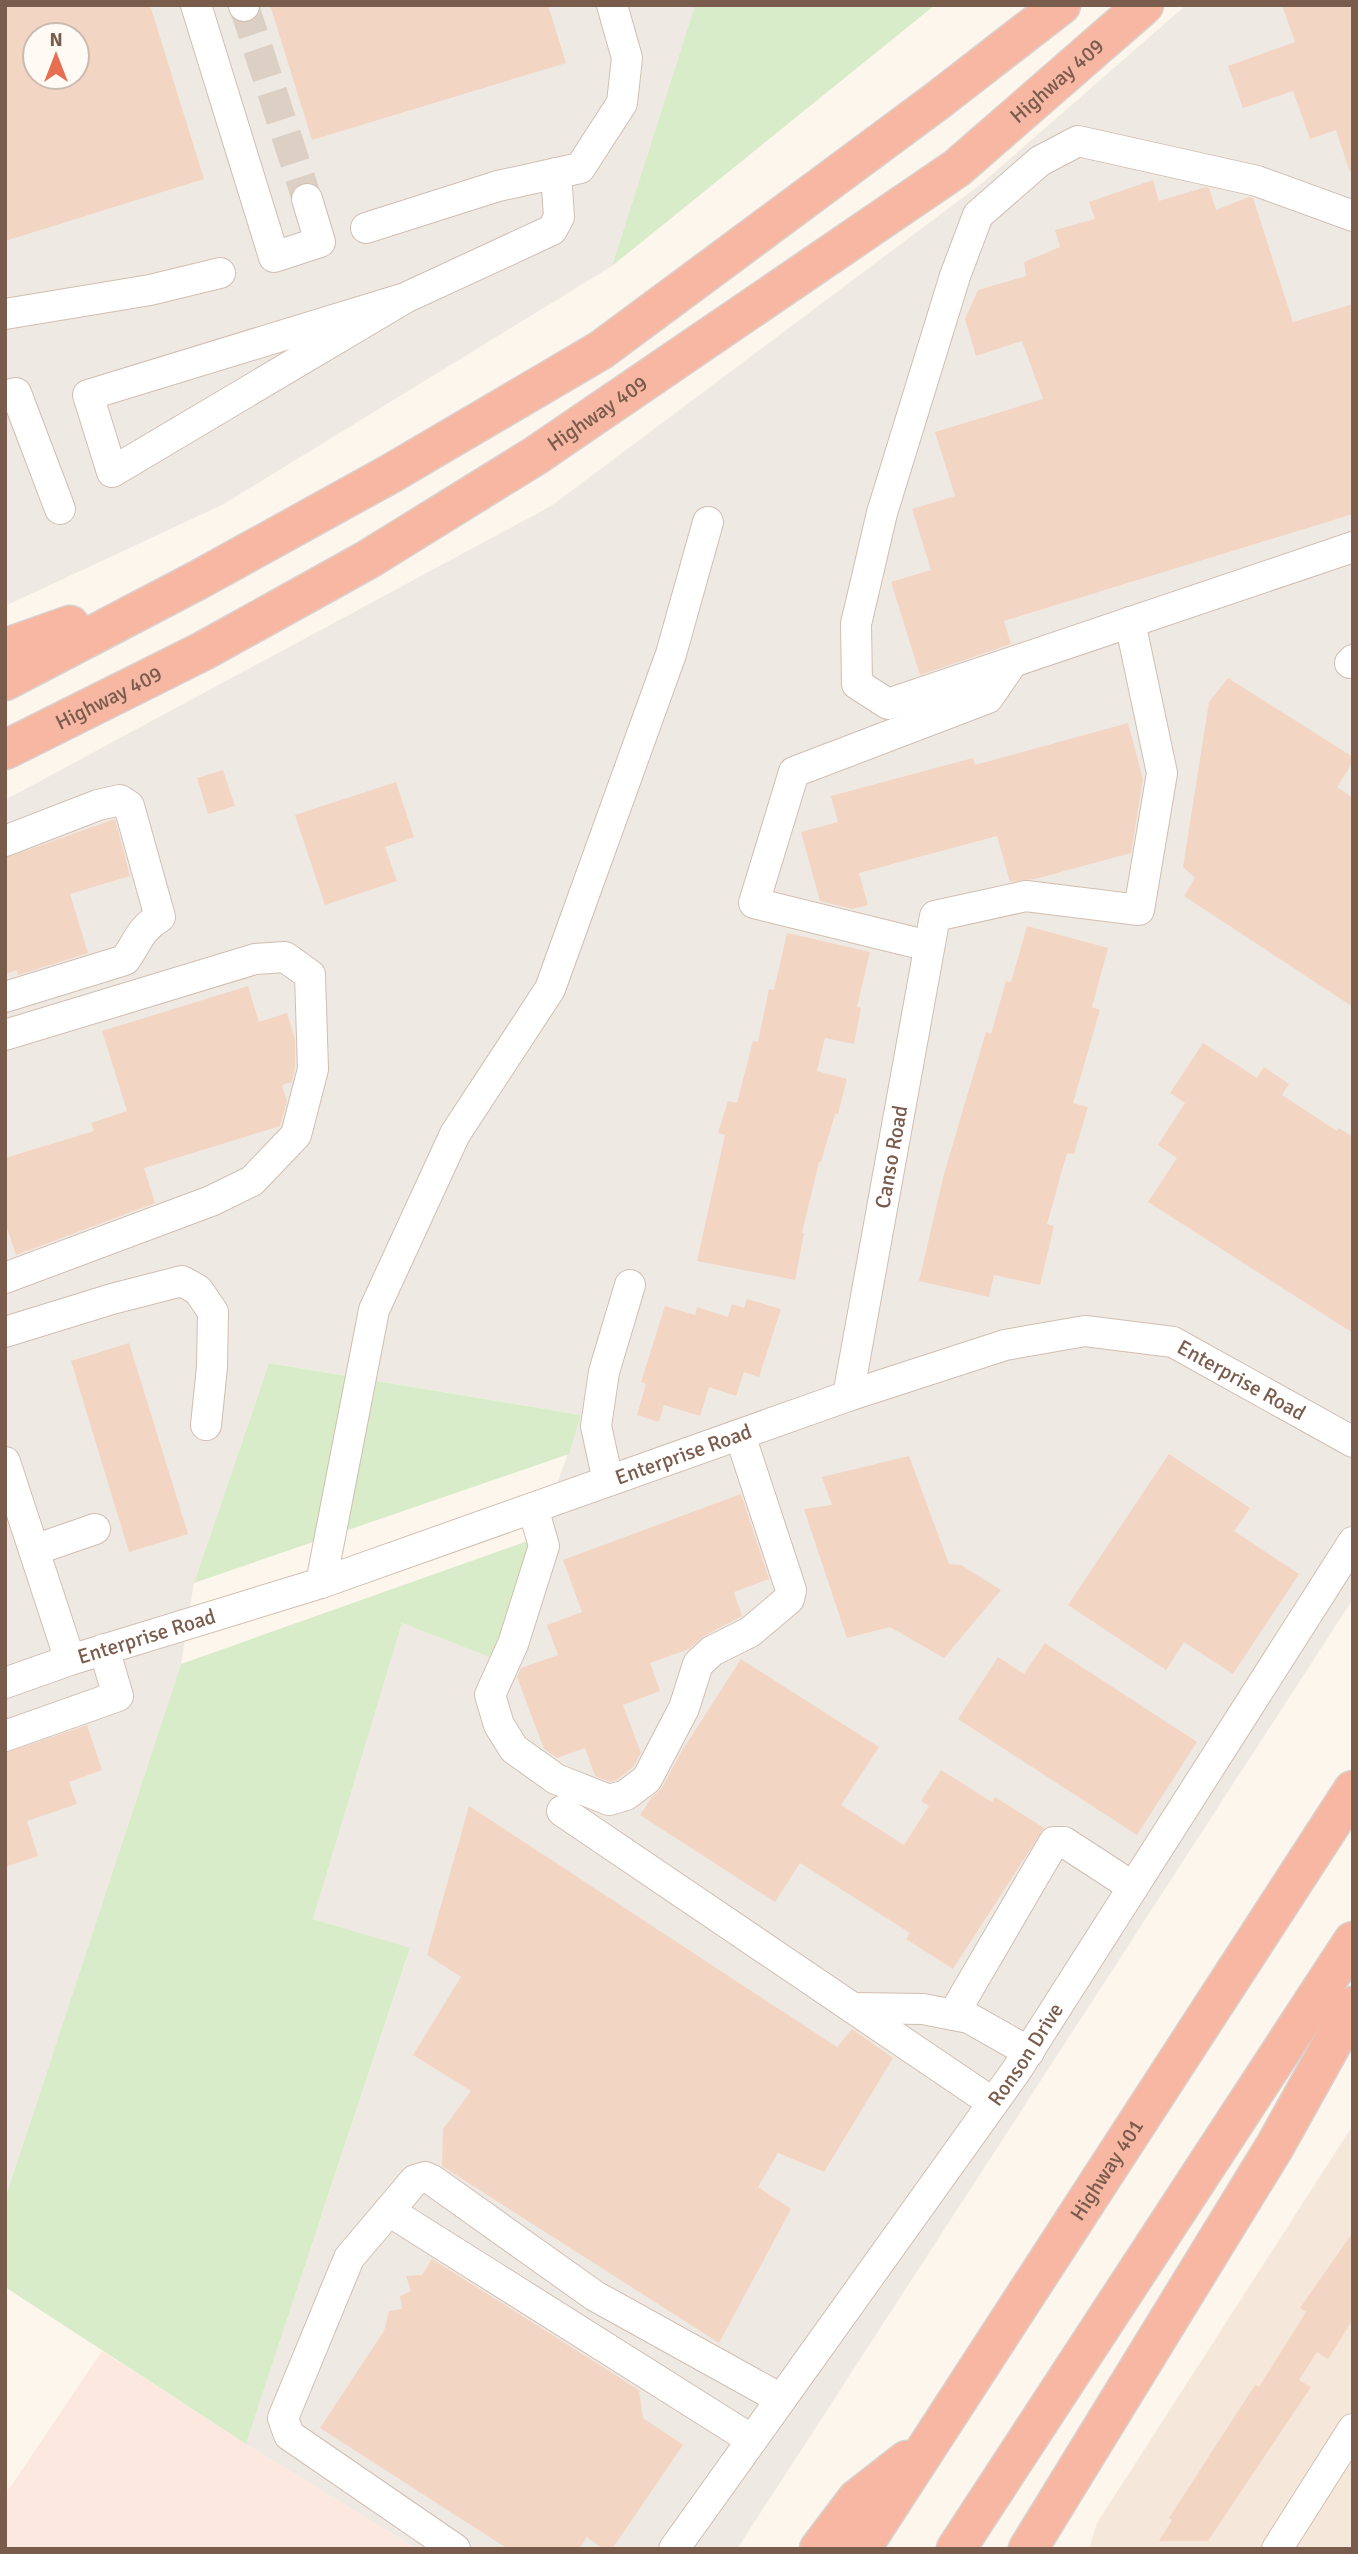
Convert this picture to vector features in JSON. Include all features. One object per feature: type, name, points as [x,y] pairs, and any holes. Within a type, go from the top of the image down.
[{"type":"highway","points":[[5,681],[198,580],[390,474],[601,350],[937,101],[1061,5]]},
{"type":"highway","name":"Highway 409","points":[[5,750],[203,651],[367,559],[535,456],[957,168],[1144,5]]},
{"type":"highway","points":[[5,648],[198,580]]},
{"type":"highway","points":[[5,769],[203,651]]},
{"type":"highway","name":"Highway 401","points":[[861,2549],[1353,1790]]},
{"type":"highway","points":[[956,2549],[1353,1941]]},
{"type":"highway","points":[[1028,2549],[1275,2146],[1353,2006]]},
{"type":"highway","points":[[819,2549],[856,2499],[926,2446]]},
{"type":"street","points":[[196,5],[274,257],[320,242],[307,199]]},
{"type":"street","points":[[366,228],[498,186],[580,168],[622,103],[628,58],[612,5]]},
{"type":"street","points":[[1353,216],[1257,181],[1079,141],[1040,161],[978,215],[955,276],[883,513],[856,624],[857,684],[888,704],[1353,547]]},
{"type":"street","points":[[405,298],[88,395],[112,472],[405,298],[552,230],[559,217],[556,173]]},
{"type":"street","points":[[5,314],[150,290],[220,273]]},
{"type":"street","points":[[5,396],[16,393],[60,509]]},
{"type":"street","points":[[321,1583],[374,1310],[454,1134],[550,989],[671,654],[708,522]]},
{"type":"street","name":"Canso Road","points":[[848,1396],[935,916],[1026,896],[1139,910],[1162,773],[1130,622]]},
{"type":"street","points":[[929,946],[754,903],[794,772],[988,698],[1012,663]]},
{"type":"street","points":[[5,841],[98,805],[120,800],[129,806],[160,917],[146,926],[137,937],[125,960],[5,997]]},
{"type":"street","points":[[5,1035],[255,959],[285,957],[310,975],[313,1069],[296,1135],[252,1181],[211,1201],[5,1278]]},
{"type":"street","points":[[5,1332],[112,1298],[182,1282],[198,1290],[213,1312],[212,1367],[206,1425]]},
{"type":"street","points":[[608,1481],[596,1426],[604,1372],[630,1286]]},
{"type":"street","name":"Enterprise Road","points":[[5,1683],[104,1649],[321,1583],[848,1396],[1005,1345],[1085,1331],[1173,1342],[1353,1442]]},
{"type":"street","points":[[533,1507],[544,1546],[513,1644],[490,1695],[499,1724],[514,1749],[556,1779],[609,1800],[626,1795],[647,1779],[684,1708],[698,1664],[712,1651],[750,1632],[789,1599],[792,1590],[740,1435]]},
{"type":"street","points":[[5,1462],[70,1660]]},
{"type":"street","points":[[34,1550],[95,1529]]},
{"type":"street","name":"Ronson Drive","points":[[674,2549],[1028,2052],[1353,1542]]},
{"type":"street","points":[[5,1735],[118,1696],[104,1649]]},
{"type":"street","points":[[562,1811],[993,2103]]},
{"type":"street","points":[[953,2015],[1054,1842],[1064,1842],[1133,1887]]},
{"type":"street","points":[[853,2008],[923,2009],[969,2018],[1028,2052]]},
{"type":"street","points":[[455,2549],[289,2435],[282,2418],[349,2258],[415,2180],[425,2177],[432,2180],[595,2296],[781,2399]]},
{"type":"street","points":[[388,2211],[752,2440]]},
{"type":"street","points":[[1277,2549],[1353,2429]]},
{"type":"shaded area","points":[[5,5],[695,5],[612,266],[224,504],[5,606]]},
{"type":"shaded area","points":[[1186,5],[1353,5],[1353,1599],[737,2549],[417,2549],[246,2444],[410,1949],[313,1919],[402,1623],[502,1662],[539,1537],[581,1415],[269,1363],[194,1583],[181,1664],[5,2199],[5,800],[551,506],[981,184]]},
{"type":"shaded area","points":[[1353,2125],[1353,2549],[1089,2549],[1097,2523]]},
{"type":"shaded area","points":[[102,2351],[246,2444],[417,2549],[5,2549],[5,2495]]},
{"type":"green space","points":[[695,5],[935,5],[612,266]]},
{"type":"green space","points":[[269,1363],[581,1415],[569,1454],[194,1583]]},
{"type":"green space","points":[[539,1537],[502,1662],[402,1623],[313,1919],[410,1948],[246,2444],[5,2287],[5,2199],[181,1664]]},
{"type":"building","points":[[5,5],[150,5],[204,179],[5,241]]},
{"type":"building","points":[[270,5],[548,5],[566,63],[312,140]]},
{"type":"building","points":[[1282,5],[1353,5],[1353,171],[1350,172],[1336,130],[1310,139],[1293,91],[1243,108],[1228,66],[1295,42]]},
{"type":"building","points":[[1153,180],[1159,201],[1206,187],[1209,188],[1216,210],[1249,197],[1253,198],[1293,322],[1353,304],[1353,514],[1004,621],[1011,644],[920,675],[891,582],[931,570],[912,509],[955,496],[935,432],[1043,399],[1022,341],[976,356],[965,319],[978,290],[1026,276],[1024,262],[1060,247],[1055,230],[1095,219],[1089,202]]},
{"type":"building","points":[[1228,678],[1353,757],[1353,762],[1337,787],[1353,798],[1353,1007],[1184,896],[1195,878],[1183,867],[1209,702]]},
{"type":"building","points":[[1128,723],[1143,779],[1131,853],[1035,879],[1010,882],[997,836],[859,873],[868,905],[852,909],[820,901],[801,832],[838,822],[831,796],[973,758],[975,765]]},
{"type":"building","points":[[223,770],[235,806],[208,814],[197,778]]},
{"type":"building","points":[[396,782],[414,837],[385,847],[397,881],[325,905],[295,815]]},
{"type":"building","points":[[115,819],[130,876],[70,894],[88,953],[18,975],[17,970],[5,974],[5,858]]},
{"type":"building","points":[[1027,926],[1108,948],[1092,1007],[1100,1010],[1073,1103],[1088,1107],[1074,1154],[1067,1153],[1047,1224],[1054,1226],[1040,1285],[994,1275],[989,1297],[919,1281],[944,1174],[986,1032],[991,1034],[1006,981],[1011,982]]},
{"type":"building","points":[[787,933],[870,952],[857,1007],[861,1008],[854,1044],[825,1038],[817,1071],[847,1079],[838,1114],[835,1114],[819,1162],[802,1233],[795,1280],[697,1261],[725,1135],[718,1133],[728,1101],[737,1103],[753,1041],[758,1042],[769,989],[774,990]]},
{"type":"building","points":[[248,986],[259,1022],[287,1013],[295,1039],[292,1082],[282,1085],[287,1101],[280,1126],[144,1168],[155,1203],[16,1255],[5,1222],[5,1158],[94,1131],[91,1123],[127,1111],[102,1031]]},
{"type":"building","points":[[1203,1043],[1257,1078],[1264,1067],[1289,1084],[1282,1095],[1337,1131],[1339,1128],[1353,1137],[1353,1333],[1148,1202],[1177,1158],[1158,1145],[1185,1103],[1170,1093]]},
{"type":"building","points":[[747,1299],[781,1309],[759,1377],[744,1372],[736,1396],[709,1387],[700,1416],[664,1405],[659,1422],[637,1415],[646,1384],[641,1382],[665,1306],[695,1315],[697,1307],[728,1317],[732,1304],[744,1308]]},
{"type":"building","points":[[129,1343],[188,1534],[129,1552],[71,1361]]},
{"type":"building","points":[[1169,1454],[1250,1508],[1234,1531],[1299,1574],[1233,1674],[1184,1642],[1166,1670],[1068,1605]]},
{"type":"building","points":[[909,1456],[949,1564],[961,1565],[1001,1590],[944,1658],[890,1627],[847,1638],[804,1509],[832,1505],[822,1477]]},
{"type":"building","points":[[741,1494],[769,1579],[734,1592],[742,1616],[704,1636],[689,1649],[650,1663],[660,1691],[623,1705],[641,1753],[633,1767],[610,1782],[595,1776],[585,1748],[557,1758],[544,1749],[517,1677],[521,1668],[558,1655],[547,1625],[582,1612],[563,1560]]},
{"type":"building","points":[[1045,1643],[1197,1742],[1137,1835],[958,1719],[998,1657],[1024,1674]]},
{"type":"building","points":[[741,1659],[879,1747],[841,1805],[904,1845],[929,1806],[921,1801],[941,1770],[992,1802],[995,1797],[1044,1828],[953,1969],[906,1939],[910,1933],[800,1863],[775,1902],[640,1815],[662,1788],[680,1754]]},
{"type":"building","points":[[87,1725],[102,1770],[69,1782],[77,1804],[27,1821],[38,1856],[5,1867],[5,1753]]},
{"type":"building","points":[[469,1806],[837,2047],[852,2029],[893,2058],[824,2172],[778,2153],[758,2187],[791,2209],[719,2343],[442,2166],[443,2129],[471,2091],[413,2055],[461,1977],[427,1955]]},
{"type":"building","points":[[1353,2232],[1353,2319],[1328,2359],[1317,2352],[1299,2380],[1311,2387],[1208,2541],[1159,2541],[1172,2520],[1169,2518],[1255,2385],[1259,2387],[1306,2312],[1300,2308]]},
{"type":"building","points":[[432,2259],[639,2390],[643,2418],[683,2445],[612,2549],[603,2549],[587,2537],[579,2549],[508,2549],[320,2428],[384,2331],[389,2311],[402,2309],[400,2296],[411,2291],[406,2276],[422,2275]]},
{"type":"tunnel","points":[[244,6],[307,199]]}]
